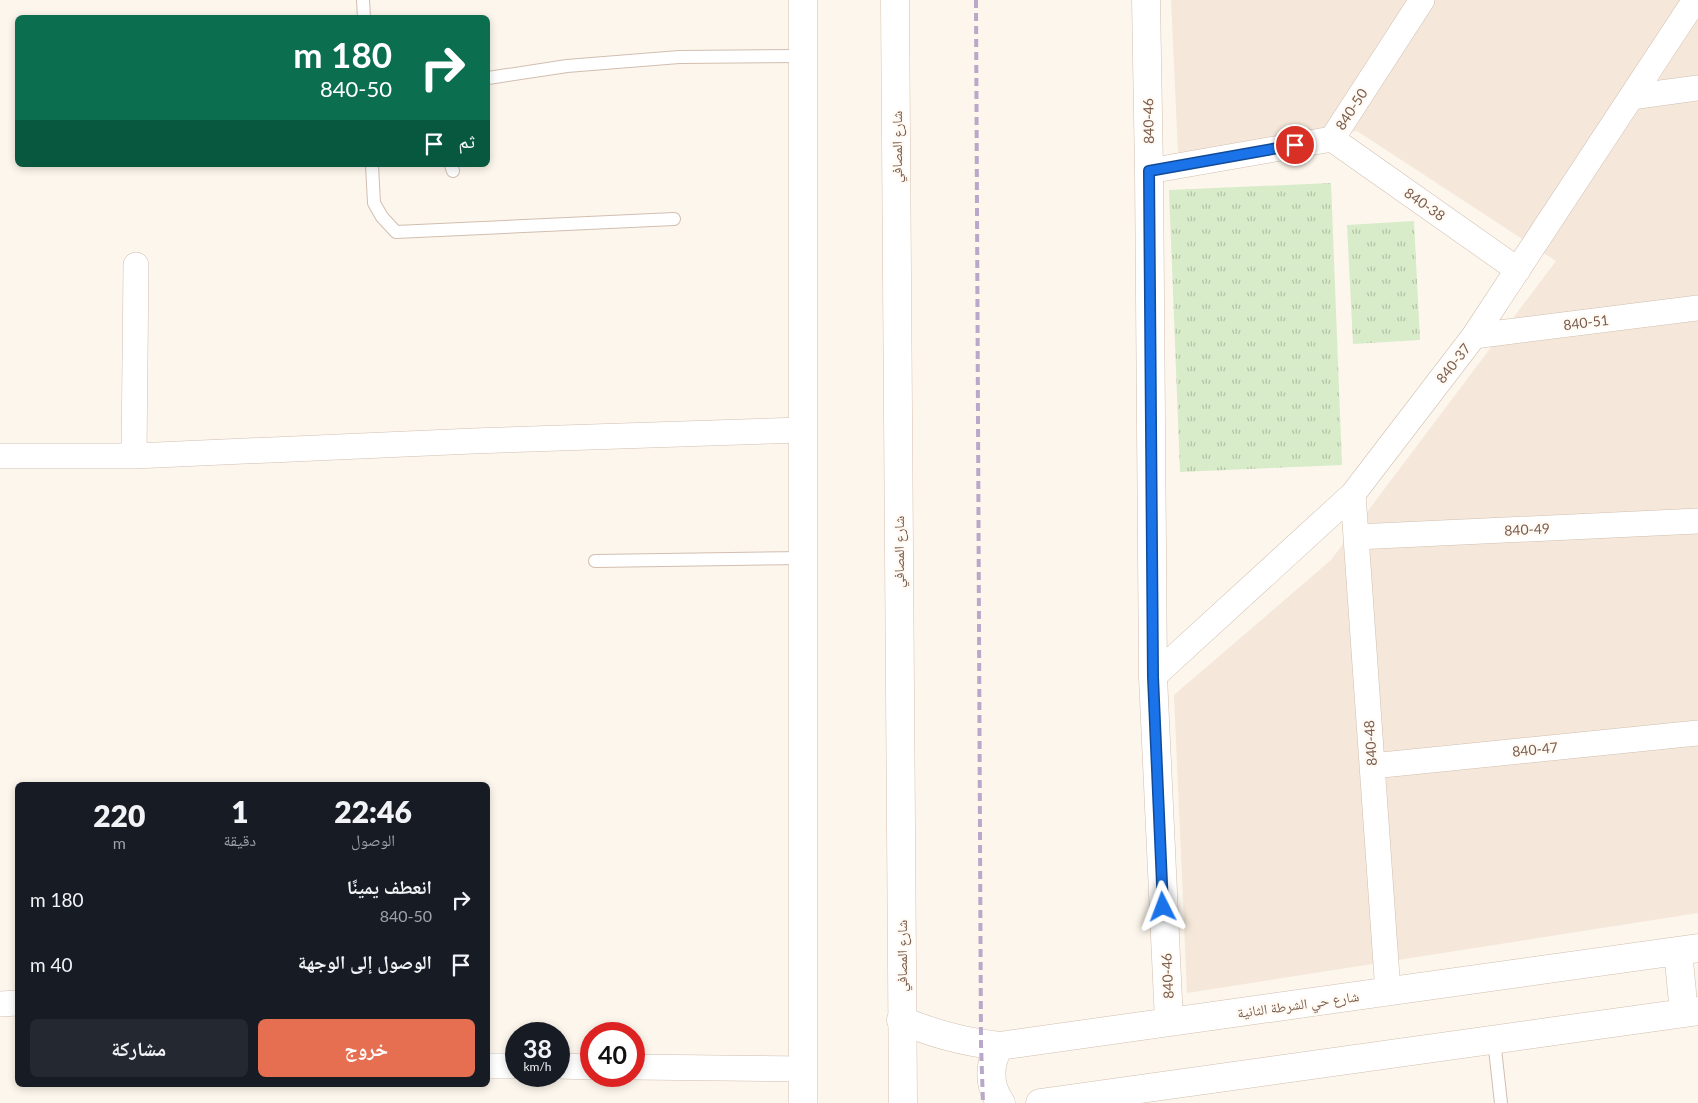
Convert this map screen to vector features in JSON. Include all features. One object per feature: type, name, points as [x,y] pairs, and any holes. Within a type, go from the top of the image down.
[{"type":"street","name":"840-46","points":[[1146,0],[1153,677],[1169,1022]]},
{"type":"street","name":"840-50","points":[[1149,171],[1332,139],[1422,0]]},
{"type":"street","name":"840-37","points":[[1153,677],[1353,494],[1474,336],[1695,0]]},
{"type":"street","name":"شارع المصافي","points":[[891,2],[903,1103]]},
{"type":"street","points":[[803,1103],[802,56],[808,4]]},
{"type":"street","points":[[1631,97],[1698,88]]},
{"type":"street","name":"840-38","points":[[1332,139],[1518,270]]},
{"type":"street","points":[[134,456],[136,264]]},
{"type":"street","name":"840-51","points":[[1474,336],[1698,308]]},
{"type":"street","points":[[0,456],[134,456],[463,441],[802,430]]},
{"type":"street","name":"840-48","points":[[1353,494],[1388,992]]},
{"type":"street","name":"840-49","points":[[1356,537],[1698,521]]},
{"type":"street","name":"840-47","points":[[1372,766],[1698,733]]},
{"type":"street","points":[[1040,1103],[1691,1012],[1688,950]]},
{"type":"street","name":"شارع حي الشرطة الثانية","points":[[901,1020],[927,1031],[954,1039],[998,1046],[1688,950]]},
{"type":"street","points":[[0,1004],[15,1004]]},
{"type":"street","points":[[998,1046],[993,1056],[991,1078],[993,1088],[1001,1103]]},
{"type":"street","points":[[490,1066],[505,1066]]},
{"type":"street","points":[[645,1067],[803,1069]]},
{"type":"lane","points":[[364,0],[364,15]]},
{"type":"lane","points":[[490,78],[568,66],[670,58],[802,56]]},
{"type":"lane","points":[[372,167],[374,203],[382,217],[396,232],[674,219]]},
{"type":"lane","points":[[594,561],[803,558]]},
{"type":"lane","points":[[1494,1040],[1502,1103]]},
{"type":"shaded area","points":[[1171,0],[1698,0],[1698,913],[1187,993],[1174,695],[1331,560],[1556,261],[1357,131],[1178,154]]},
{"type":"green space","points":[[1331,183],[1342,465],[1180,472],[1169,190]]},
{"type":"green space","points":[[1414,221],[1420,340],[1353,344],[1347,225]]},
{"type":"railway","points":[[976,0],[981,1044],[983,1103]]},
{"type":"route","points":[[1163,907],[1153,677],[1149,171],[1295,145]]}]
